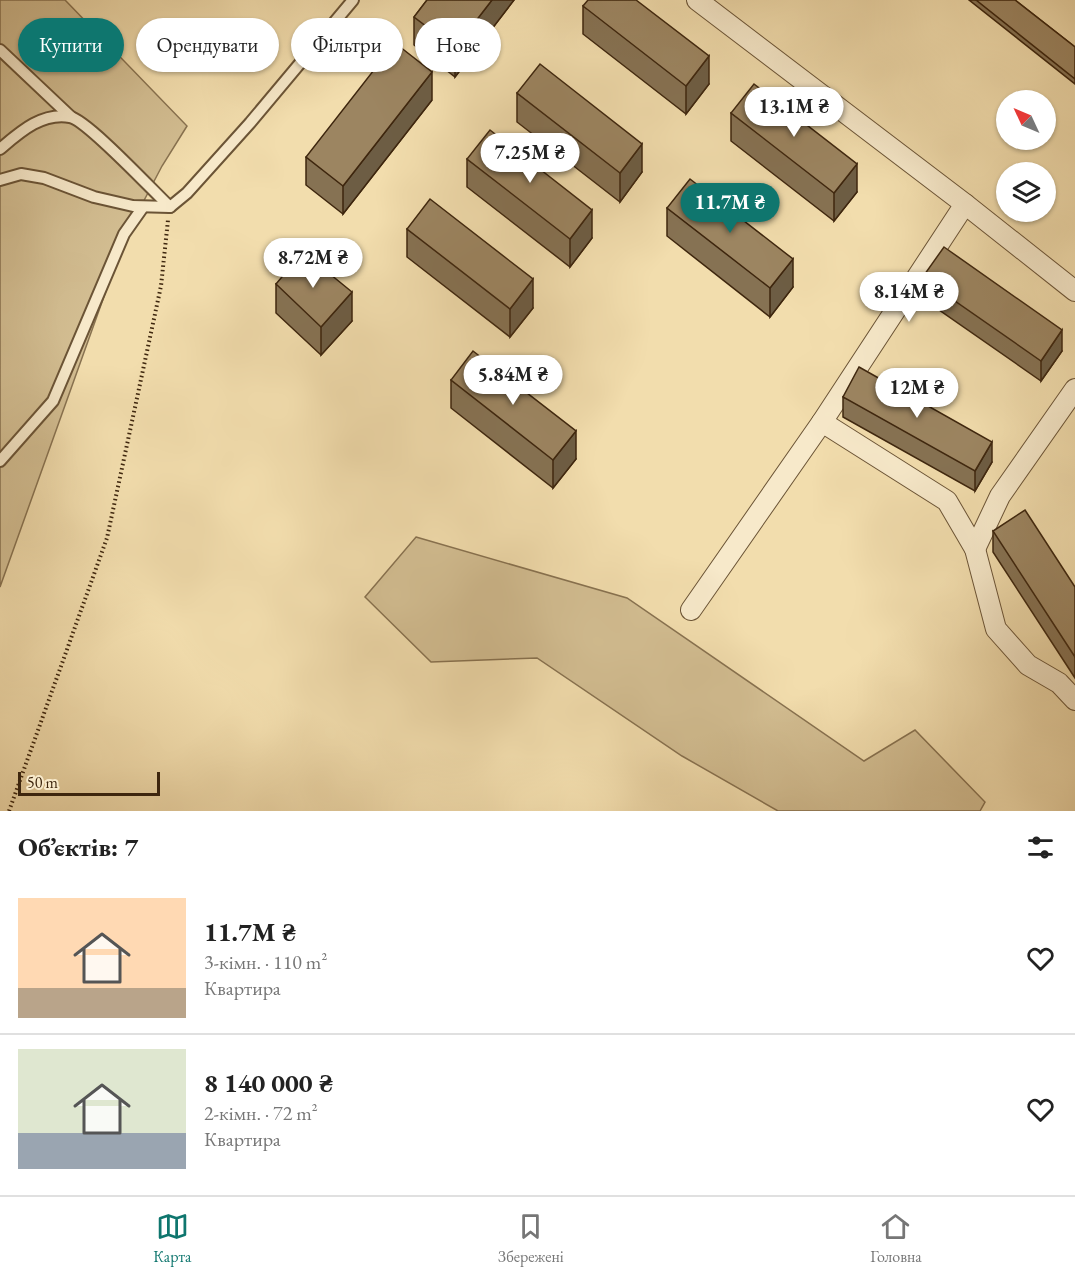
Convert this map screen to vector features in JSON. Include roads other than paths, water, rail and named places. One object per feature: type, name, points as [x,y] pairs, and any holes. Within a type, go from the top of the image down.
[{"type":"street","points":[[697,0],[965,204],[1075,291]]},
{"type":"street","points":[[691,610],[822,422],[965,204]]},
{"type":"street","points":[[975,549],[1000,496],[1075,389]]},
{"type":"street","points":[[822,422],[947,501],[975,549],[996,629],[1028,665],[1059,682],[1075,700]]},
{"type":"lane","points":[[0,180],[21,174],[44,178],[94,197],[133,206],[170,207],[187,194],[250,123],[353,0]]},
{"type":"lane","points":[[0,50],[71,117],[93,131],[170,207]]},
{"type":"lane","points":[[0,149],[29,126],[49,118],[71,117]]},
{"type":"lane","points":[[0,461],[53,401],[124,234],[143,207]]}]
